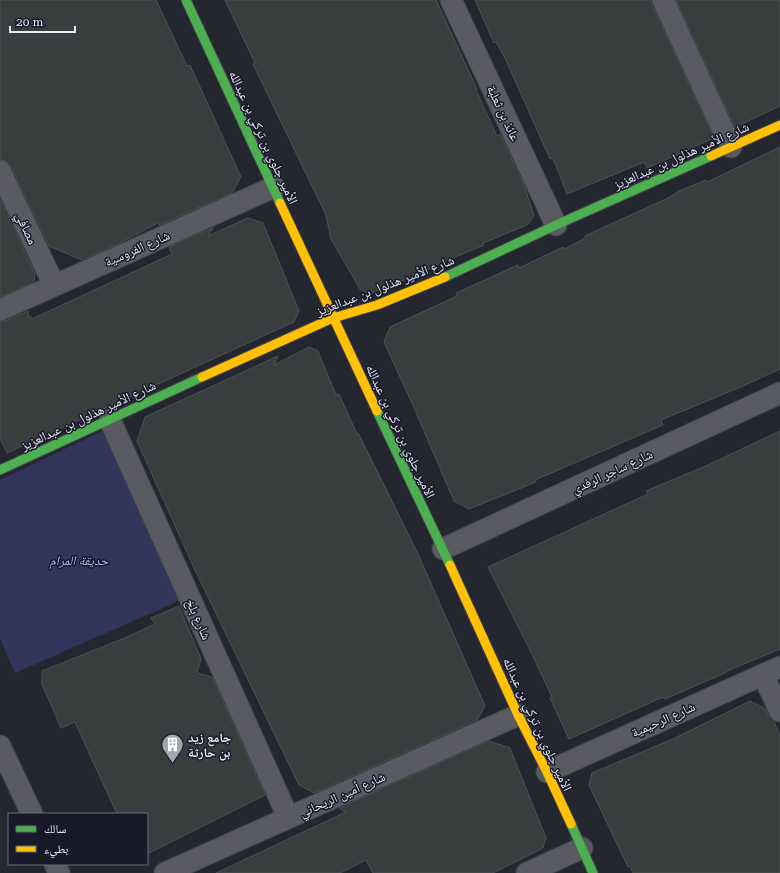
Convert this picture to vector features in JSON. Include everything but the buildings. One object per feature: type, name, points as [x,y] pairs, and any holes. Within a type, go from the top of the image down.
[{"type":"street","name":"الأمير جلوي بن تركي بن عبدالله","points":[[186,0],[274,187],[333,318],[444,549],[518,715],[547,772],[593,873]]},
{"type":"street","name":"عائذ بن ثعلبة","points":[[451,0],[556,225]]},
{"type":"street","points":[[663,0],[731,147]]},
{"type":"street","name":"شارع الأمير هذلول بن عبدالعزيز","points":[[0,470],[333,318],[377,305],[438,280],[556,225],[780,125]]},
{"type":"street","name":"مصافي","points":[[0,171],[54,285]]},
{"type":"street","name":"شارع الفروسية","points":[[0,310],[274,187]]},
{"type":"street","name":"شارع ساجر الرفدي","points":[[444,549],[780,393]]},
{"type":"street","name":"شارع بلخ","points":[[110,420],[288,818]]},
{"type":"street","points":[[772,671],[780,711]]},
{"type":"street","name":"شارع الرحيمية","points":[[547,772],[772,671]]},
{"type":"street","name":"شارع أمين الريحاني","points":[[165,873],[518,715]]},
{"type":"street","points":[[0,746],[32,813]]},
{"type":"street","points":[[527,873],[582,848]]},
{"type":"green space","name":"حديقة المرام","points":[[104,430],[183,599],[15,673],[0,638],[0,480]]},
{"type":"traffic: fast","points":[[186,0],[280,203]]},
{"type":"traffic: fast","points":[[445,277],[556,225],[711,156]]},
{"type":"traffic: fast","points":[[0,470],[202,377]]},
{"type":"traffic: fast","points":[[377,411],[450,565]]},
{"type":"traffic: fast","points":[[571,824],[593,873]]},
{"type":"traffic: slow","points":[[711,156],[780,125]]},
{"type":"traffic: slow","points":[[280,203],[377,411]]},
{"type":"traffic: slow","points":[[202,377],[333,318],[377,305],[445,277]]},
{"type":"traffic: slow","points":[[450,565],[518,715],[571,824]]},
{"type":"place","name":"جامع زيد بن حارثة","points":[[173,764]]}]
